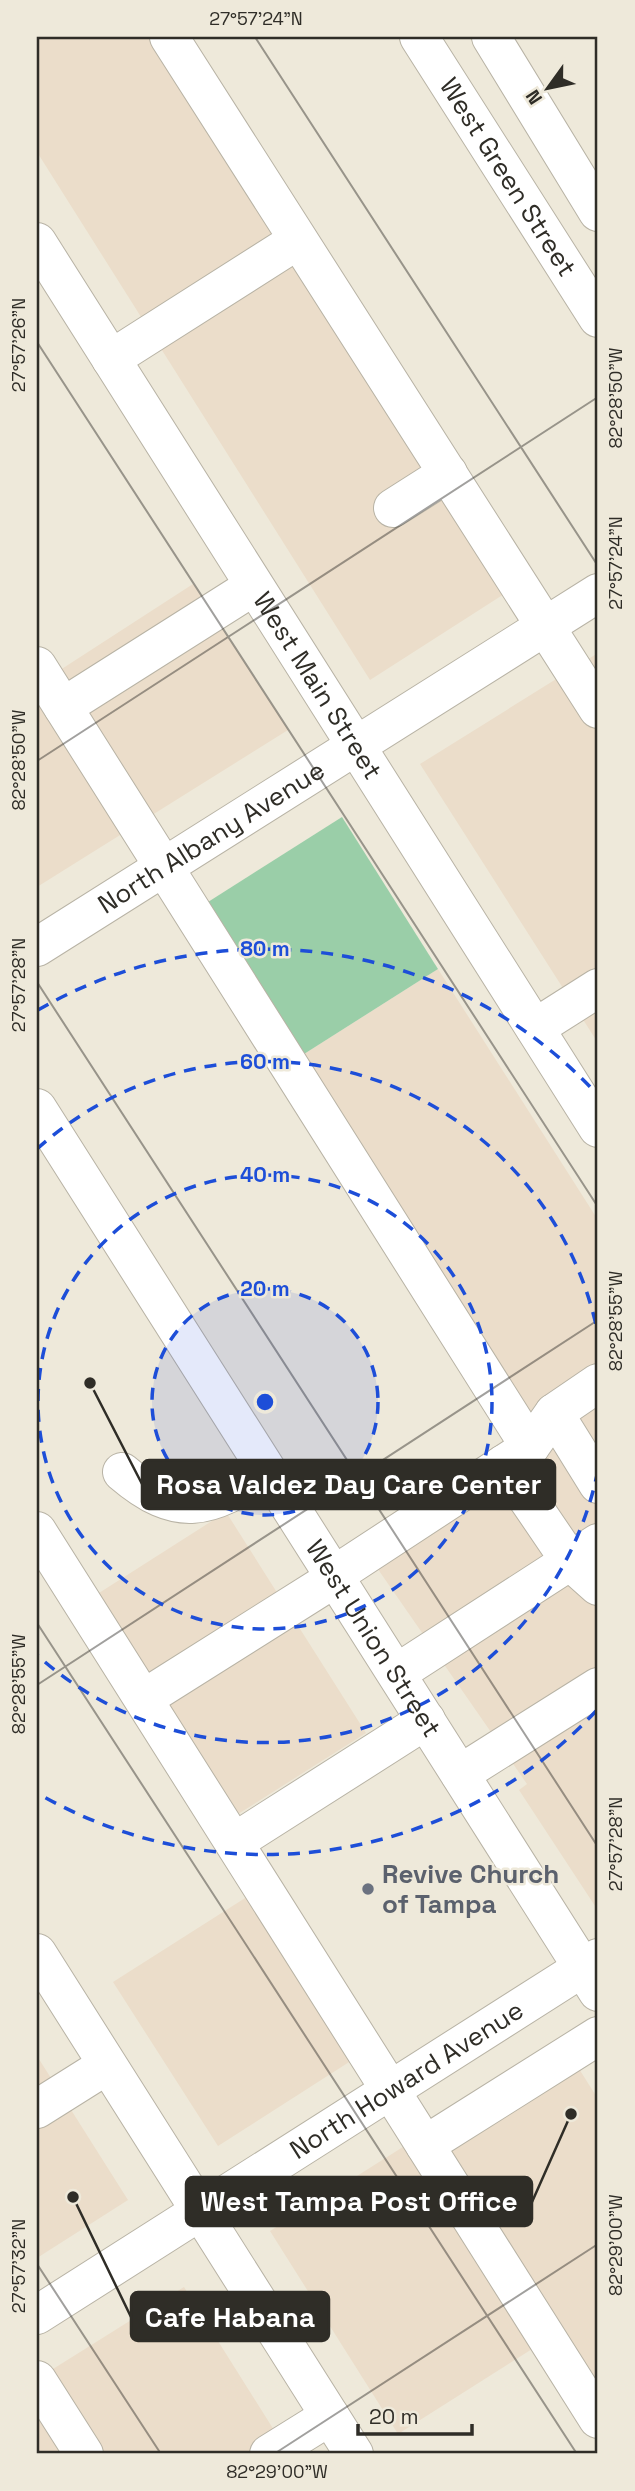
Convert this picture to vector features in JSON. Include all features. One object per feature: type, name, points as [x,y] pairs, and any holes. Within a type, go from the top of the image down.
[{"type":"main road","points":[[169,37],[598,709]]},
{"type":"main road","name":"West Green Street","points":[[419,37],[598,318]]},
{"type":"main road","points":[[491,37],[598,212]]},
{"type":"main road","points":[[111,359],[298,240]]},
{"type":"main road","name":"West Main Street","points":[[37,242],[598,1128]]},
{"type":"main road","points":[[393,508],[448,473]]},
{"type":"main road","points":[[63,707],[254,586]]},
{"type":"main road","name":"North Albany Avenue","points":[[37,947],[598,593]]},
{"type":"main road","points":[[37,666],[164,867],[517,1456],[584,1552],[598,1586]]},
{"type":"main road","points":[[535,1028],[598,988]]},
{"type":"main road","name":"West Union Street","points":[[37,1108],[460,1774],[593,1972]]},
{"type":"main road","points":[[151,1693],[517,1456],[554,1413],[598,1383]]},
{"type":"main road","points":[[554,1413],[598,1484]]},
{"type":"main road","points":[[122,1472],[145,1492],[173,1503],[206,1503],[231,1494],[267,1471]]},
{"type":"main road","points":[[37,1531],[598,2420]]},
{"type":"main road","points":[[397,1673],[584,1552]]},
{"type":"main road","points":[[460,1774],[598,1687]]},
{"type":"main road","points":[[244,1836],[426,1720]]},
{"type":"main road","points":[[37,1953],[354,2454]]},
{"type":"main road","name":"North Howard Avenue","points":[[37,2315],[390,2090],[593,1972]]},
{"type":"main road","points":[[425,2145],[598,2036]]},
{"type":"main road","points":[[37,2109],[107,2065]]},
{"type":"main road","points":[[37,2380],[84,2454]]},
{"type":"main road","points":[[269,2454],[330,2416]]},
{"type":"shaded area","points":[[37,37],[160,37],[515,587],[370,680],[37,152]]},
{"type":"shaded area","points":[[193,584],[288,730],[37,887],[37,685]]},
{"type":"shaded area","points":[[598,653],[598,1043],[420,764]]},
{"type":"shaded area","points":[[438,969],[598,1220],[597,1909],[519,1790],[527,1784],[357,1539],[524,1430],[293,1061]]},
{"type":"shaded area","points":[[226,1512],[366,1733],[227,1821],[88,1600]]},
{"type":"shaded area","points":[[253,1893],[357,2057],[218,2146],[113,1982]]},
{"type":"shaded area","points":[[564,2045],[598,2099],[598,2393],[559,2332],[398,2434],[270,2231]]},
{"type":"shaded area","points":[[37,2056],[128,2200],[37,2258]]},
{"type":"shaded area","points":[[184,2287],[289,2454],[37,2454],[37,2379]]},
{"type":"green space","points":[[342,817],[438,969],[293,1061],[197,909]]},
{"type":"place","name":"Rosa Valdez Day Care Center","points":[[90,1383]]},
{"type":"place","name":"Revive Church of Tampa","points":[[368,1889]]},
{"type":"place","name":"West Tampa Post Office","points":[[571,2114]]},
{"type":"place","name":"Cafe Habana","points":[[73,2197]]}]
